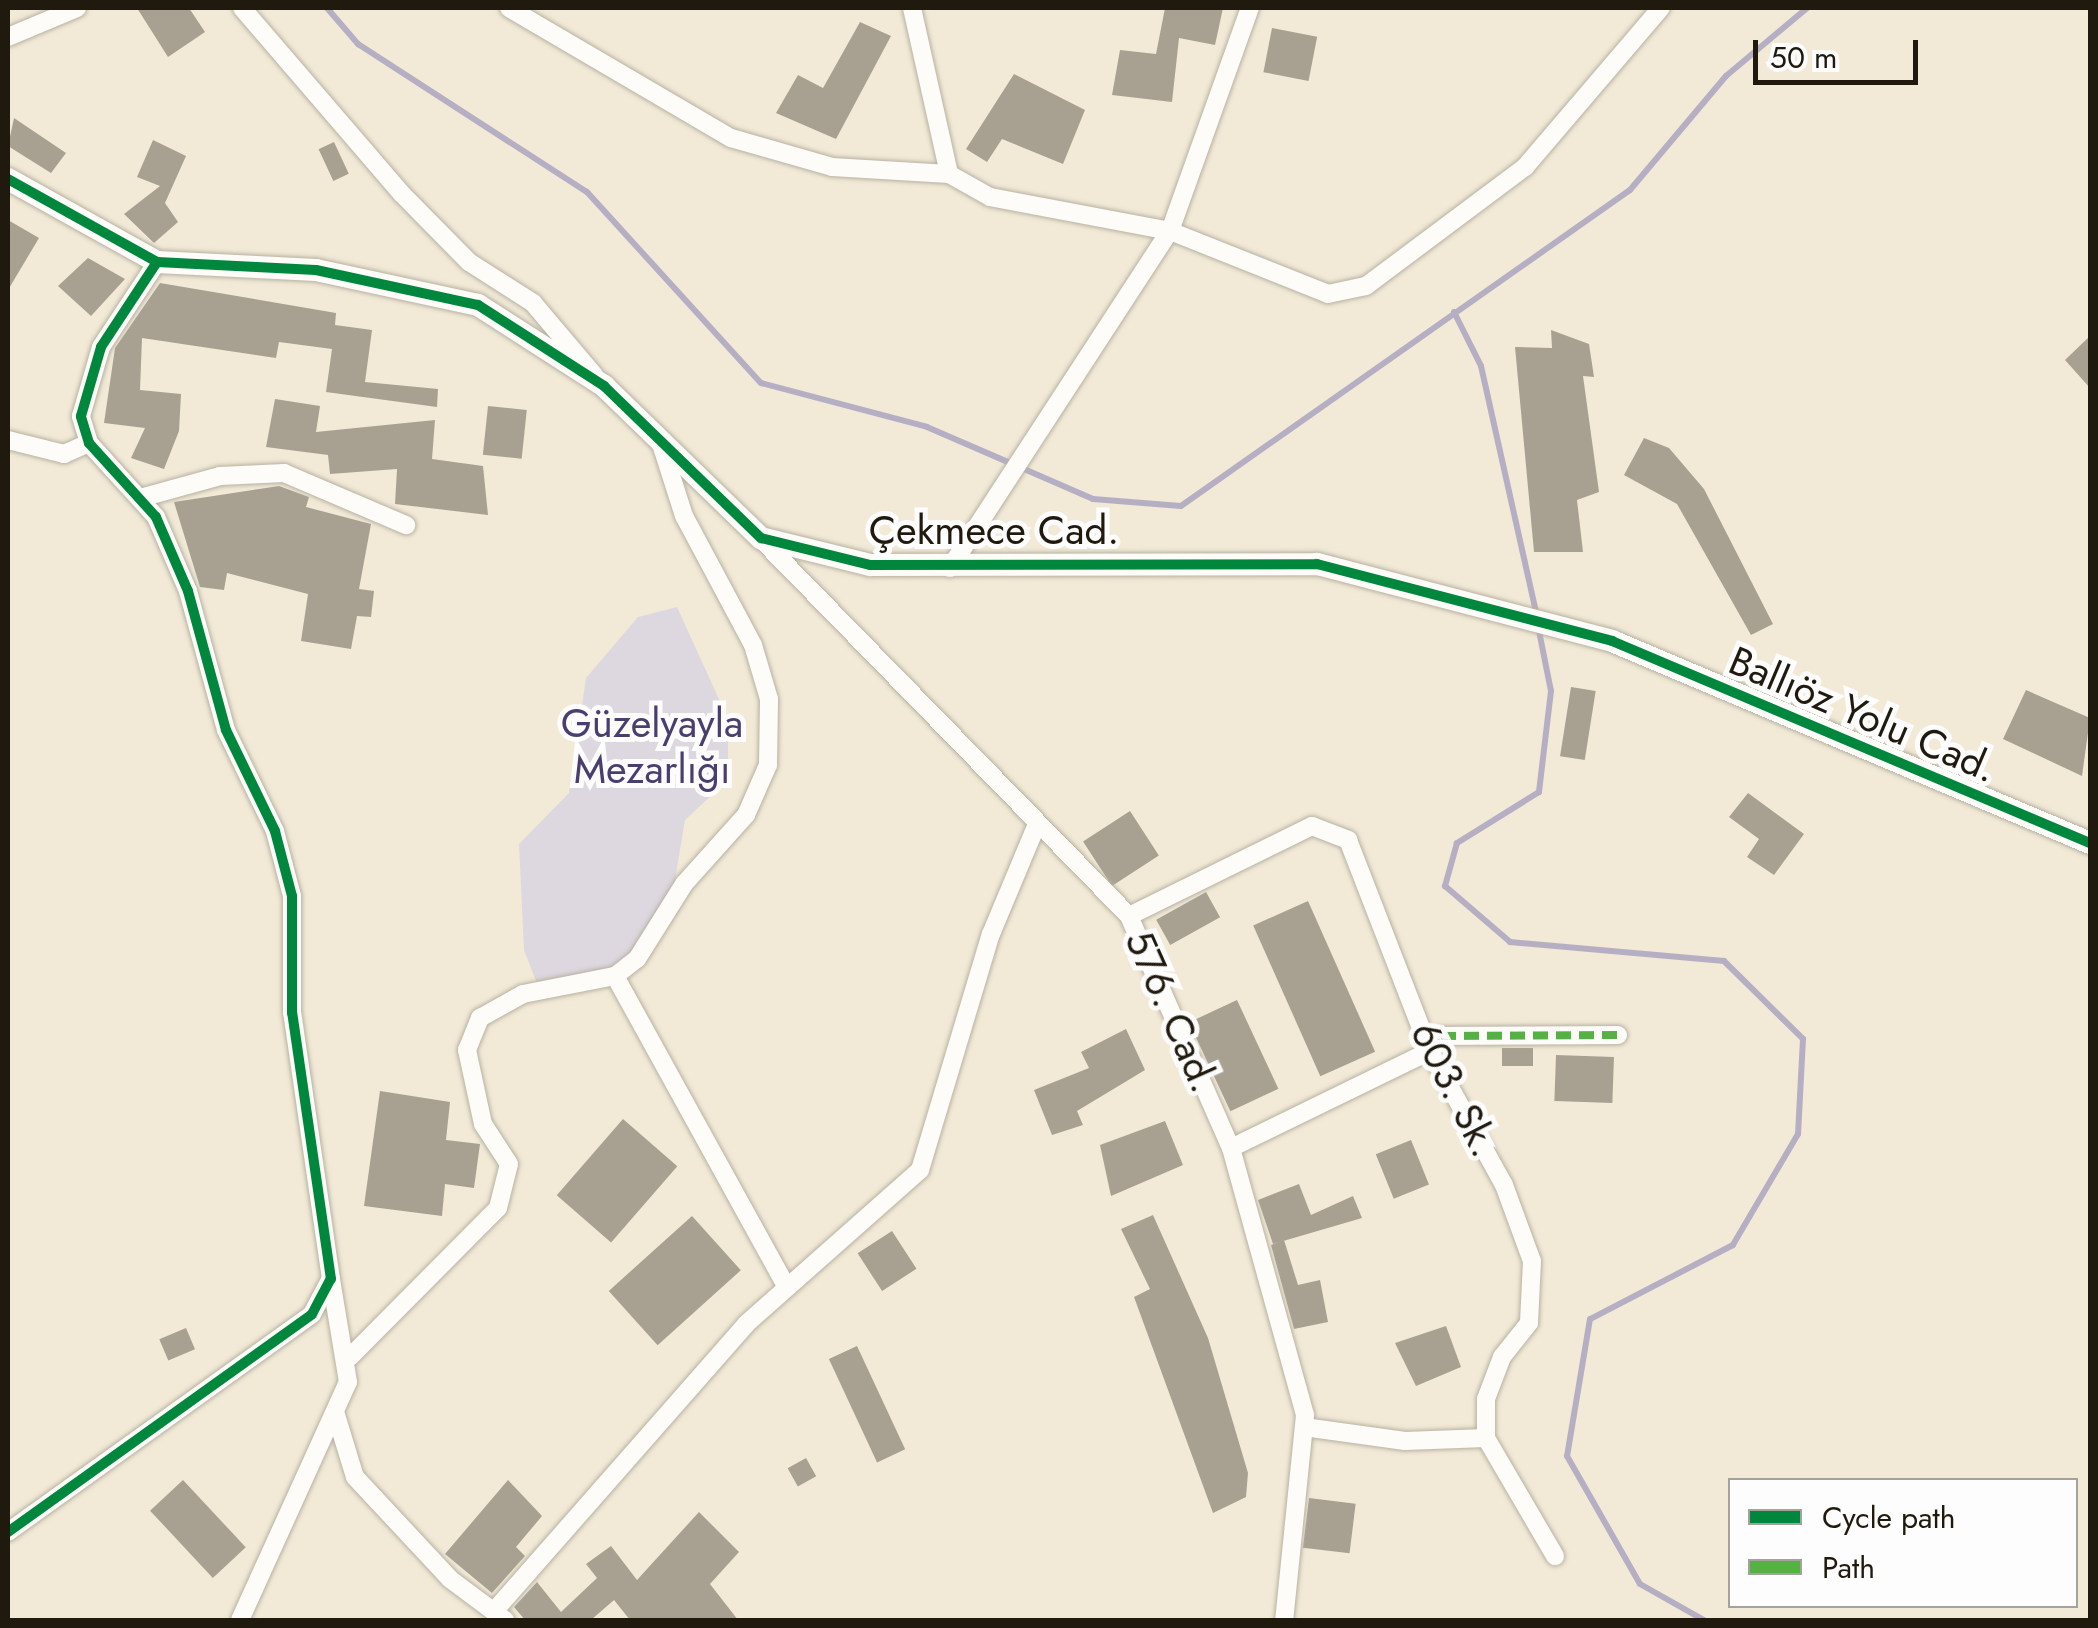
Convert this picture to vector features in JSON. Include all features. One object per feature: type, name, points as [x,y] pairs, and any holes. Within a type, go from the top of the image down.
[{"type":"street","points":[[8,37],[77,8]]},
{"type":"street","points":[[242,8],[401,194],[469,262],[533,303],[604,386]]},
{"type":"street","points":[[509,8],[731,138],[832,167],[949,174],[990,197],[1170,231],[1298,286],[1328,294],[1366,286],[1525,168],[1661,8]]},
{"type":"street","points":[[912,8],[949,174]]},
{"type":"street","points":[[950,568],[1056,418],[1170,231],[1250,8]]},
{"type":"street","name":"Çekmece Cad.","points":[[8,179],[156,262],[316,270],[478,305],[604,386],[761,538],[870,564],[950,568],[1212,558],[1317,564],[1612,641]]},
{"type":"street","points":[[156,262],[86,385],[89,443],[144,497],[188,590],[226,730],[275,831],[292,896],[292,1013],[331,1279],[350,1357],[336,1415],[240,1620]]},
{"type":"street","points":[[8,440],[64,454],[89,443]]},
{"type":"street","points":[[350,1357],[498,1208],[509,1164],[483,1124],[467,1050],[480,1018],[523,994],[615,976],[746,814],[768,765],[769,699],[753,644],[684,516],[661,444]]},
{"type":"street","points":[[144,497],[220,476],[284,473],[406,525]]},
{"type":"street","name":"576. Cad.","points":[[761,538],[1129,916],[1231,1148],[1304,1427],[1284,1620]]},
{"type":"street","name":"Ballıöz Yolu Cad.","points":[[1612,641],[2090,843]]},
{"type":"street","points":[[336,1415],[355,1477],[450,1579],[501,1615],[786,1286],[920,1170],[991,934],[1037,824]]},
{"type":"street","name":"603. Sk.","points":[[1129,916],[1266,844],[1331,828],[1362,862],[1430,1051],[1504,1185],[1537,1287],[1529,1323],[1502,1357],[1486,1399],[1486,1438]]},
{"type":"street","points":[[615,976],[786,1286]]},
{"type":"street","points":[[1231,1148],[1430,1051],[1440,1036],[1618,1035]]},
{"type":"street","points":[[8,1532],[312,1314],[331,1279]]},
{"type":"street","points":[[1304,1427],[1405,1441],[1486,1438],[1555,1556]]},
{"type":"green space","name":"Güzelyayla Mezarlığı","points":[[677,607],[728,719],[728,780],[685,820],[673,892],[622,974],[577,990],[536,981],[524,950],[519,844],[569,793],[586,678],[638,617]]},
{"type":"building","points":[[137,8],[189,8],[205,32],[168,57]]},
{"type":"building","points":[[1165,8],[1223,8],[1215,45],[1179,38],[1172,102],[1112,95],[1120,50],[1156,54]]},
{"type":"building","points":[[860,22],[891,36],[836,139],[776,113],[798,75],[823,88]]},
{"type":"building","points":[[1272,28],[1317,37],[1309,81],[1263,72]]},
{"type":"building","points":[[1014,74],[1085,110],[1063,164],[1002,139],[987,162],[966,149]]},
{"type":"building","points":[[14,118],[66,153],[51,173],[8,146]]},
{"type":"building","points":[[153,140],[186,156],[165,203],[178,222],[154,243],[124,214],[160,186],[137,177]]},
{"type":"building","points":[[334,142],[349,174],[333,181],[319,149]]},
{"type":"building","points":[[8,220],[39,238],[8,290]]},
{"type":"building","points":[[88,258],[125,279],[91,316],[58,286]]},
{"type":"building","points":[[160,283],[336,313],[335,325],[372,330],[365,382],[438,389],[437,407],[326,392],[332,349],[279,342],[276,358],[142,338],[140,390],[181,394],[179,431],[164,469],[131,458],[145,428],[104,423],[115,348]]},
{"type":"building","points":[[1551,330],[1589,344],[1594,377],[1583,376],[1599,492],[1577,500],[1583,552],[1534,552],[1515,347],[1552,348]]},
{"type":"building","points":[[2090,336],[2090,388],[2065,360]]},
{"type":"building","points":[[275,399],[320,406],[316,432],[435,420],[432,459],[483,466],[488,515],[395,504],[397,469],[330,474],[328,455],[266,447]]},
{"type":"building","points":[[488,406],[527,410],[522,459],[483,455]]},
{"type":"building","points":[[1644,438],[1669,448],[1704,489],[1773,624],[1751,635],[1677,504],[1624,475]]},
{"type":"building","points":[[279,486],[309,497],[306,507],[371,524],[359,589],[374,591],[371,617],[357,616],[351,649],[301,641],[308,594],[227,573],[224,590],[200,587],[174,502]]},
{"type":"building","points":[[1571,687],[1596,691],[1585,760],[1560,756]]},
{"type":"building","points":[[2026,690],[2090,718],[2082,776],[2003,739]]},
{"type":"building","points":[[1748,793],[1804,834],[1774,875],[1747,857],[1759,839],[1729,817]]},
{"type":"building","points":[[1130,811],[1159,855],[1112,886],[1083,841]]},
{"type":"building","points":[[1206,892],[1220,917],[1170,945],[1156,920]]},
{"type":"building","points":[[1308,901],[1375,1052],[1320,1076],[1253,925]]},
{"type":"building","points":[[1237,1000],[1278,1089],[1230,1111],[1189,1022]]},
{"type":"building","points":[[1126,1029],[1145,1070],[1077,1111],[1083,1125],[1052,1135],[1034,1090],[1089,1068],[1081,1052]]},
{"type":"building","points":[[1502,1048],[1533,1048],[1533,1066],[1502,1066]]},
{"type":"building","points":[[1556,1055],[1614,1057],[1612,1103],[1554,1101]]},
{"type":"building","points":[[380,1091],[450,1102],[446,1140],[480,1144],[474,1188],[445,1184],[442,1216],[364,1206]]},
{"type":"building","points":[[623,1119],[677,1166],[611,1242],[557,1195]]},
{"type":"building","points":[[1165,1121],[1183,1165],[1111,1196],[1100,1145]]},
{"type":"building","points":[[1411,1140],[1429,1185],[1394,1199],[1376,1154]]},
{"type":"building","points":[[1299,1184],[1311,1215],[1353,1196],[1362,1218],[1273,1244],[1258,1200]]},
{"type":"building","points":[[1153,1215],[1208,1338],[1248,1473],[1246,1497],[1213,1513],[1134,1297],[1150,1289],[1121,1229]]},
{"type":"building","points":[[692,1216],[741,1270],[658,1345],[609,1291]]},
{"type":"building","points":[[892,1231],[917,1269],[882,1291],[858,1253]]},
{"type":"building","points":[[1284,1240],[1298,1285],[1320,1280],[1328,1322],[1294,1329],[1271,1245]]},
{"type":"building","points":[[1446,1326],[1461,1367],[1416,1386],[1395,1343]]},
{"type":"building","points":[[186,1328],[195,1349],[168,1361],[159,1339]]},
{"type":"building","points":[[857,1346],[905,1449],[877,1462],[829,1359]]},
{"type":"building","points":[[806,1458],[816,1476],[798,1487],[788,1468]]},
{"type":"building","points":[[183,1480],[246,1547],[213,1578],[150,1511]]},
{"type":"building","points":[[508,1480],[542,1516],[516,1547],[525,1556],[492,1593],[445,1554]]},
{"type":"building","points":[[1309,1498],[1356,1504],[1350,1553],[1303,1548]]},
{"type":"building","points":[[699,1512],[739,1552],[710,1584],[738,1620],[630,1620],[614,1600],[591,1620],[525,1620],[514,1607],[537,1582],[561,1612],[597,1578],[586,1564],[611,1546],[637,1580]]},
{"type":"waterway","points":[[327,8],[358,44],[587,192],[761,383],[927,427],[1093,499],[1181,506],[1630,190],[1726,76],[1807,8]]},
{"type":"waterway","points":[[1454,312],[1481,366],[1536,613]]},
{"type":"waterway","points":[[1538,626],[1551,691],[1539,792],[1457,843],[1445,886],[1510,942],[1724,961],[1803,1039],[1798,1134],[1733,1245],[1590,1319],[1567,1456],[1640,1584],[1704,1620]]},
{"type":"marked path","points":[[1430,1051],[1441,1036],[1618,1035]]},
{"type":"cycle path","points":[[8,179],[157,262],[316,270],[478,305],[604,386],[761,538],[870,565],[1317,564],[1612,641],[2090,843]]},
{"type":"cycle path","points":[[8,1532],[312,1314],[331,1279],[292,1013],[292,896],[275,831],[226,730],[188,591],[156,517],[89,443],[81,416],[101,347],[157,262]]}]
